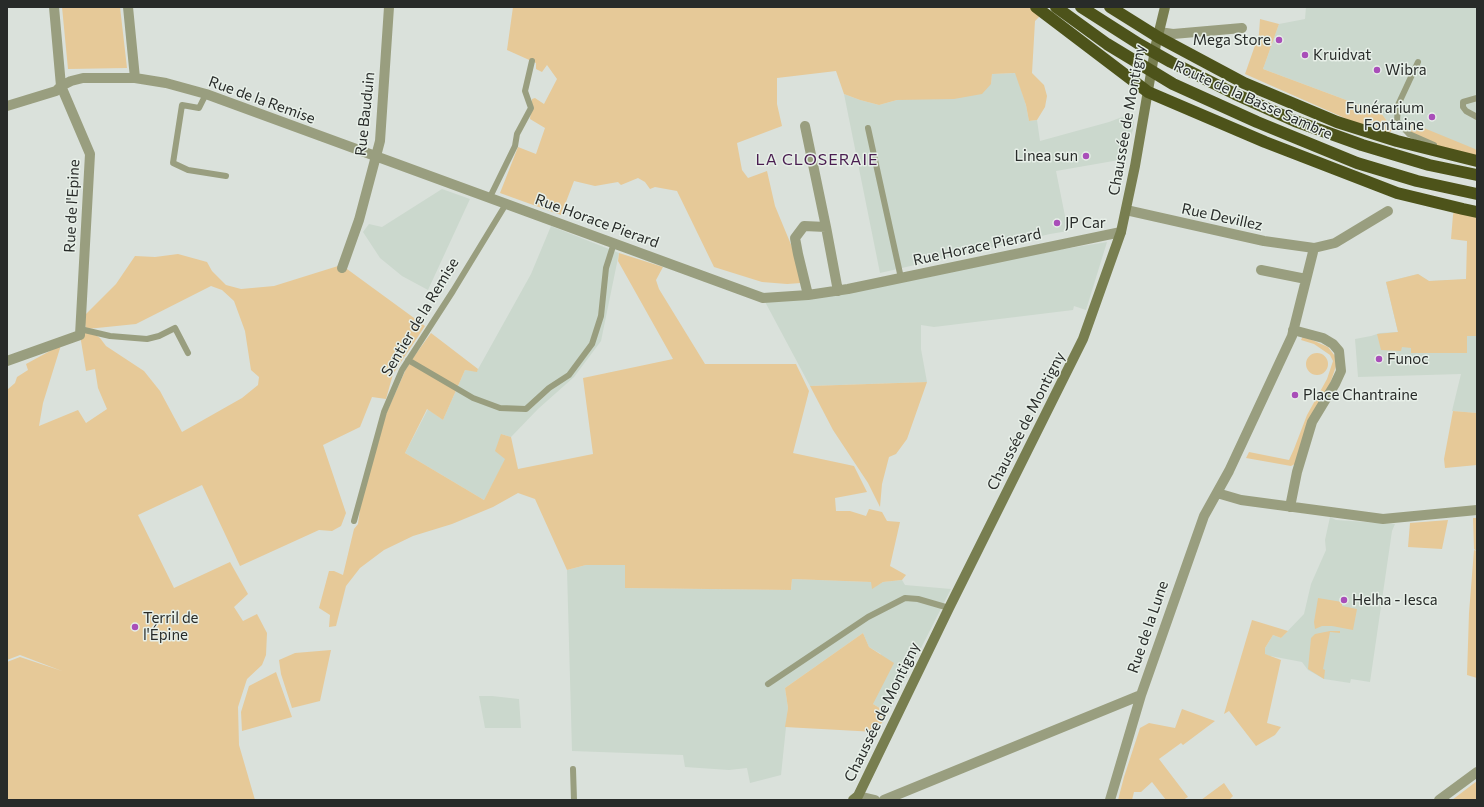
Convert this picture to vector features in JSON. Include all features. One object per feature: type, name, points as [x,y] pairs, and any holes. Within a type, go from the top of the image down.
[{"type":"highway","points":[[1036,7],[1074,38],[1135,81],[1265,142],[1398,193],[1477,212]]},
{"type":"highway","name":"Route de la Basse Sambre","points":[[1056,7],[1107,44],[1173,84],[1257,122],[1357,163],[1417,181],[1477,194]]},
{"type":"highway","name":"Route de la Basse Sambre","points":[[1081,7],[1139,44],[1171,62],[1235,94],[1295,121],[1362,145],[1422,163],[1477,175]]},
{"type":"highway","points":[[1110,7],[1158,38],[1244,83],[1337,122],[1397,141],[1464,159],[1477,161]]},
{"type":"main road","name":"Chaussée de Montigny","points":[[856,798],[1083,339],[1121,232],[1165,7]]},
{"type":"street","name":"Rue de l'Epine","points":[[54,7],[61,86],[90,154],[80,329]]},
{"type":"street","points":[[128,7],[135,78]]},
{"type":"street","name":"Rue Bauduin","points":[[342,268],[359,220],[377,158],[380,141],[389,7]]},
{"type":"street","name":"Chaussée de Montigny","points":[[1158,38],[1173,34],[1242,28]]},
{"type":"street","name":"Rue de la Remise","points":[[7,106],[56,91],[61,86],[71,81],[83,78],[135,78],[206,94],[377,158]]},
{"type":"street","points":[[805,126],[838,291]]},
{"type":"street","name":"Rue Horace Pierard","points":[[377,158],[490,197],[763,298],[838,291],[1121,232]]},
{"type":"street","name":"Rue Devillez","points":[[1126,210],[1264,241],[1298,247],[1314,248],[1335,243],[1388,211]]},
{"type":"street","points":[[808,295],[795,238],[804,226],[826,227]]},
{"type":"street","points":[[1261,270],[1306,279],[1314,248]]},
{"type":"street","name":"Rue de la Lune","points":[[884,800],[1141,696],[1190,552],[1204,516],[1229,471],[1293,330],[1306,279]]},
{"type":"street","points":[[7,361],[80,335],[80,329]]},
{"type":"street","points":[[1286,506],[1312,422],[1335,384],[1341,371],[1339,351],[1333,344],[1323,338],[1293,330]]},
{"type":"street","points":[[1216,493],[1241,500],[1383,519],[1477,510]]},
{"type":"street","points":[[1110,800],[1141,696]]},
{"type":"street","points":[[1439,800],[1477,772]]},
{"type":"street","points":[[856,798],[875,800]]},
{"type":"lane","points":[[490,197],[515,146],[517,134],[530,108],[525,91],[532,62]]},
{"type":"lane","points":[[1418,62],[1398,105],[1396,121],[1409,134],[1464,159]]},
{"type":"lane","points":[[206,94],[199,108],[182,105],[172,163],[188,170],[226,176]]},
{"type":"lane","points":[[1477,98],[1463,102],[1462,107],[1470,114],[1477,117]]},
{"type":"lane","points":[[868,128],[901,278]]},
{"type":"lane","name":"Sentier de la Remise","points":[[354,521],[384,412],[402,370],[453,291],[506,204]]},
{"type":"lane","points":[[408,360],[473,398],[500,408],[526,409],[549,388],[568,375],[592,344],[601,316],[606,268],[614,243]]},
{"type":"lane","points":[[80,329],[110,336],[147,339],[159,336],[175,328],[188,353]]},
{"type":"lane","points":[[768,684],[868,617],[905,598],[918,598],[949,608]]},
{"type":"lane","points":[[573,769],[574,800]]},
{"type":"shaded area","points":[[62,7],[120,7],[127,68],[68,69]]},
{"type":"shaded area","points":[[513,7],[1031,7],[1041,15],[1035,21],[1032,73],[1044,85],[1047,96],[1045,107],[1037,120],[1029,121],[1026,105],[1015,73],[992,74],[991,84],[982,94],[954,99],[897,100],[879,105],[844,94],[836,71],[777,78],[777,104],[782,126],[737,143],[742,170],[748,178],[767,171],[775,206],[792,247],[801,283],[787,284],[762,282],[714,267],[677,191],[655,187],[650,189],[645,182],[638,178],[621,185],[618,182],[595,186],[574,181],[561,215],[500,193],[518,147],[536,154],[545,128],[530,119],[532,99],[535,98],[544,104],[557,79],[547,65],[542,72],[536,69],[536,63],[507,50]]},
{"type":"shaded area","points":[[1306,7],[1477,7],[1477,159],[1393,129],[1381,113],[1263,69],[1279,24],[1305,19]]},
{"type":"shaded area","points":[[1260,19],[1279,24],[1263,69],[1381,113],[1393,129],[1388,134],[1365,127],[1245,74],[1259,34]]},
{"type":"shaded area","points":[[1016,73],[1026,105],[1029,121],[1037,120],[1040,141],[1109,122],[1130,114],[1134,122],[1126,160],[1056,171],[1068,231],[880,273],[844,94],[879,105],[897,100],[991,84],[992,74]]},
{"type":"shaded area","points":[[1405,122],[1419,126],[1475,149],[1477,151],[1477,156],[1461,155],[1412,135],[1405,127]]},
{"type":"shaded area","points":[[442,189],[470,199],[428,290],[402,276],[380,258],[363,232],[369,224],[382,227]]},
{"type":"shaded area","points":[[1454,211],[1477,215],[1477,336],[1467,336],[1467,353],[1411,353],[1411,348],[1402,347],[1401,351],[1381,350],[1377,334],[1398,332],[1386,282],[1418,274],[1429,281],[1466,279],[1467,241],[1451,239]]},
{"type":"shaded area","points":[[551,226],[619,253],[601,341],[574,377],[538,409],[511,437],[501,434],[506,459],[484,500],[405,453],[428,409],[443,420],[465,370],[477,371],[531,274]]},
{"type":"shaded area","points":[[1107,242],[1086,310],[1074,306],[1073,310],[934,327],[921,325],[921,349],[927,382],[810,386],[763,298]]},
{"type":"shaded area","points":[[619,253],[663,267],[656,280],[659,289],[705,364],[796,364],[809,391],[793,453],[854,466],[867,492],[835,498],[836,511],[850,511],[866,516],[869,509],[882,512],[887,521],[900,522],[890,566],[906,575],[902,580],[883,582],[872,589],[871,582],[792,579],[791,590],[625,588],[625,565],[586,565],[567,570],[535,499],[518,493],[493,507],[452,524],[413,536],[384,550],[360,568],[346,586],[336,626],[329,627],[330,615],[319,608],[329,571],[334,571],[343,575],[354,529],[358,524],[361,502],[386,414],[406,369],[431,333],[478,369],[477,372],[465,370],[443,420],[427,409],[405,453],[484,500],[505,459],[495,451],[501,434],[511,437],[518,469],[593,454],[583,378],[673,359],[618,261]]},
{"type":"shaded area","points":[[178,254],[207,262],[212,271],[226,285],[241,289],[274,286],[338,266],[347,269],[425,326],[393,374],[386,399],[372,397],[360,427],[323,445],[346,513],[341,526],[332,531],[319,530],[240,566],[202,485],[138,515],[174,588],[230,562],[248,594],[234,607],[243,621],[257,614],[267,633],[266,655],[262,665],[247,679],[238,707],[239,745],[255,800],[7,800],[7,662],[20,657],[62,671],[20,655],[7,660],[7,390],[15,383],[17,377],[28,370],[26,364],[61,345],[43,403],[39,426],[78,410],[86,423],[107,409],[98,388],[95,369],[86,371],[80,335],[86,329],[84,316],[116,284],[135,256],[155,257]],"holes":[[[211,286],[222,290],[234,301],[245,331],[251,370],[259,377],[258,385],[242,398],[182,432],[160,391],[144,371],[106,346],[100,338],[87,329],[136,324]]]},
{"type":"shaded area","points":[[1418,274],[1429,281],[1477,279],[1477,413],[1452,411],[1461,374],[1358,377],[1355,339],[1380,333],[1398,332],[1386,282]]},
{"type":"shaded area","points":[[1303,336],[1328,347],[1338,360],[1331,381],[1295,464],[1291,466],[1246,458],[1249,452],[1289,460],[1307,415],[1327,379],[1333,361],[1330,355],[1314,344],[1301,340]]},
{"type":"shaded area","points":[[1317,353],[1325,356],[1328,364],[1325,372],[1317,375],[1309,372],[1306,364],[1309,356]]},
{"type":"shaded area","points":[[927,382],[907,439],[896,454],[889,457],[882,484],[880,507],[868,483],[833,430],[810,386]]},
{"type":"shaded area","points":[[1453,411],[1477,413],[1477,465],[1445,468],[1444,459]]},
{"type":"shaded area","name":"Helha - Iesca","points":[[1330,517],[1336,520],[1395,524],[1392,531],[1370,682],[1351,679],[1350,683],[1324,679],[1308,670],[1302,662],[1265,655],[1265,648],[1273,635],[1281,638],[1304,614],[1311,584],[1326,550],[1325,540]]},
{"type":"shaded area","points":[[1473,518],[1477,518],[1477,551],[1474,549]]},
{"type":"shaded area","points":[[1448,520],[1442,549],[1408,547],[1410,523]]},
{"type":"shaded area","points":[[1474,550],[1477,551],[1477,678],[1467,675],[1469,613]]},
{"type":"shaded area","points":[[586,565],[626,565],[626,588],[791,590],[792,579],[872,582],[872,588],[883,582],[902,580],[905,585],[951,589],[888,713],[873,704],[881,654],[869,647],[863,633],[785,688],[788,708],[781,775],[750,783],[747,768],[729,770],[685,767],[683,755],[572,751],[567,570]]},
{"type":"shaded area","points":[[1318,598],[1342,602],[1342,606],[1357,609],[1353,630],[1332,626],[1322,626],[1315,629],[1314,622]]},
{"type":"shaded area","points":[[1252,620],[1288,631],[1281,638],[1273,635],[1265,648],[1265,654],[1281,660],[1267,723],[1281,727],[1275,735],[1256,746],[1229,711],[1224,714]]},
{"type":"shaded area","points":[[1330,631],[1340,631],[1340,633],[1330,632],[1323,669],[1325,670],[1324,679],[1308,669],[1311,638],[1315,634]]},
{"type":"shaded area","points":[[863,633],[869,647],[894,663],[873,704],[888,713],[876,732],[785,727],[788,708],[785,688]]},
{"type":"shaded area","points":[[331,650],[320,701],[292,708],[281,674],[279,660],[295,653]]},
{"type":"shaded area","points":[[276,672],[292,717],[242,731],[241,712],[249,686]]},
{"type":"shaded area","points":[[479,696],[519,699],[521,728],[485,728]]},
{"type":"shaded area","points":[[1182,709],[1215,721],[1183,745],[1181,743],[1159,759],[1188,797],[1183,800],[1166,800],[1152,782],[1141,792],[1134,792],[1132,800],[1118,800],[1140,728],[1149,723],[1175,728]]},
{"type":"shaded area","points":[[1477,781],[1477,800],[1452,800]]},
{"type":"shaded area","points":[[1224,783],[1233,796],[1229,800],[1201,800]]},
{"type":"place","name":"Mega Store","points":[[1279,40]]},
{"type":"place","name":"Kruidvat","points":[[1305,55]]},
{"type":"place","name":"Wibra","points":[[1377,70]]},
{"type":"place","name":"Funérarium Fontaine","points":[[1432,117]]},
{"type":"place","name":"Linea sun","points":[[1086,156]]},
{"type":"place","name":"JP Car","points":[[1057,223]]},
{"type":"place","name":"Funoc","points":[[1379,359]]},
{"type":"place","name":"Place Chantraine","points":[[1295,395]]},
{"type":"place","name":"Helha - Iesca","points":[[1344,600]]},
{"type":"place","name":"Terril de l'Épine","points":[[135,627]]},
{"type":"district","name":"LA CLOSERAIE","points":[[817,160]]}]
